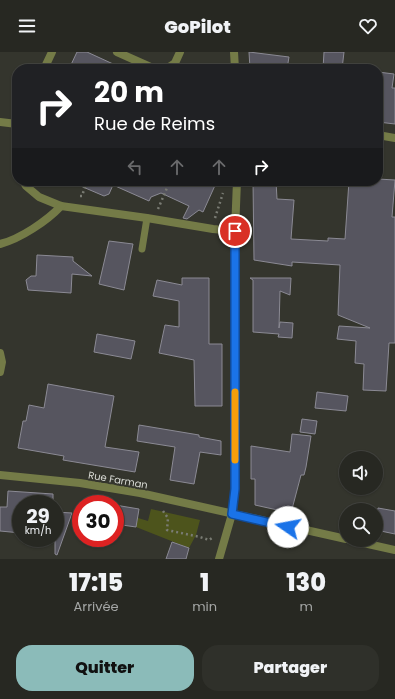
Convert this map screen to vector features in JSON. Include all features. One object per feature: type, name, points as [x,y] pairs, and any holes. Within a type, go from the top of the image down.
[{"type":"street","points":[[46,64],[52,52]]},
{"type":"street","points":[[117,52],[144,64]]},
{"type":"street","points":[[174,64],[180,52]]},
{"type":"street","points":[[234,52],[235,64]]},
{"type":"street","points":[[0,122],[12,123]]},
{"type":"street","points":[[383,136],[395,138]]},
{"type":"street","points":[[26,186],[39,197],[60,206],[235,231]]},
{"type":"street","points":[[212,559],[220,557],[227,536],[232,514],[235,489],[235,231],[237,186]]},
{"type":"street","points":[[0,244],[11,241],[27,232],[49,217],[60,206]]},
{"type":"street","points":[[0,353],[2,362],[0,372]]},
{"type":"street","name":"Rue Farman","points":[[0,475],[80,483],[165,499],[339,537]]},
{"type":"street","points":[[382,547],[395,550]]},
{"type":"lane","points":[[142,249],[147,218]]},
{"type":"path","points":[[76,197],[82,196],[85,186]]},
{"type":"path","points":[[165,211],[158,210],[168,186]]},
{"type":"path","points":[[214,219],[224,190]]},
{"type":"path","points":[[165,499],[162,512],[168,518],[167,530],[208,540],[216,534],[227,536]]},
{"type":"green space","points":[[151,509],[200,520],[196,535],[189,548],[136,527],[138,518],[148,521]]},
{"type":"building","points":[[77,52],[87,52],[113,64],[71,64]]},
{"type":"building","points":[[249,52],[289,57],[288,64],[250,64]]},
{"type":"building","points":[[324,52],[344,52],[343,64],[323,64]]},
{"type":"building","points":[[383,73],[394,74],[392,88],[395,88],[395,124],[383,123]]},
{"type":"building","points":[[383,179],[395,180],[392,217],[395,217],[395,343],[389,343],[386,391],[363,390],[364,364],[355,363],[356,341],[337,339],[339,326],[370,328],[338,315],[340,265],[292,262],[292,266],[254,260],[253,186],[276,186],[277,199],[294,200],[291,239],[328,241],[328,238],[345,239],[349,186],[383,186]]},
{"type":"building","points":[[81,186],[113,186],[109,194],[104,196]]},
{"type":"building","points":[[115,186],[215,186],[203,212],[199,210],[187,219],[183,218],[189,206],[161,193],[151,197],[149,201]]},
{"type":"building","points":[[109,241],[133,244],[124,290],[99,284]]},
{"type":"building","points":[[37,255],[73,257],[73,261],[92,276],[72,274],[71,293],[28,290],[26,280],[31,276],[36,276]]},
{"type":"building","points":[[182,278],[209,278],[209,344],[222,344],[222,406],[195,406],[194,360],[159,353],[165,325],[179,327],[179,301],[153,296],[157,280],[182,285]]},
{"type":"building","points":[[250,278],[291,278],[290,295],[280,291],[279,328],[280,322],[293,323],[292,338],[278,337],[279,334],[253,332],[253,280]]},
{"type":"building","points":[[97,334],[135,341],[131,359],[94,352]]},
{"type":"building","points":[[48,384],[114,396],[105,447],[139,452],[135,472],[63,460],[64,456],[18,448],[23,421],[26,421],[29,405],[44,408]]},
{"type":"building","points":[[317,392],[348,396],[346,411],[315,408]]},
{"type":"building","points":[[302,419],[317,421],[315,434],[300,432]]},
{"type":"building","points":[[139,425],[199,435],[199,437],[221,441],[221,455],[200,452],[194,484],[170,480],[175,447],[137,441]]},
{"type":"building","points":[[292,434],[311,436],[304,475],[301,475],[291,513],[255,505],[255,479],[251,479],[251,446],[290,452]]},
{"type":"building","points":[[8,491],[53,494],[12,495],[12,532],[0,531],[0,507],[7,507]]},
{"type":"building","points":[[124,506],[139,509],[136,527],[124,525]]},
{"type":"building","points":[[383,509],[395,511],[395,534],[383,531]]},
{"type":"building","points":[[64,513],[72,513],[64,535]]},
{"type":"building","points":[[172,542],[189,548],[186,559],[166,559]]},
{"type":"building","points":[[55,547],[60,547],[57,555],[55,554]]},
{"type":"slow traffic","points":[[235,392],[235,460]]},
{"type":"route","points":[[235,231],[235,489],[232,514],[288,527]]}]
